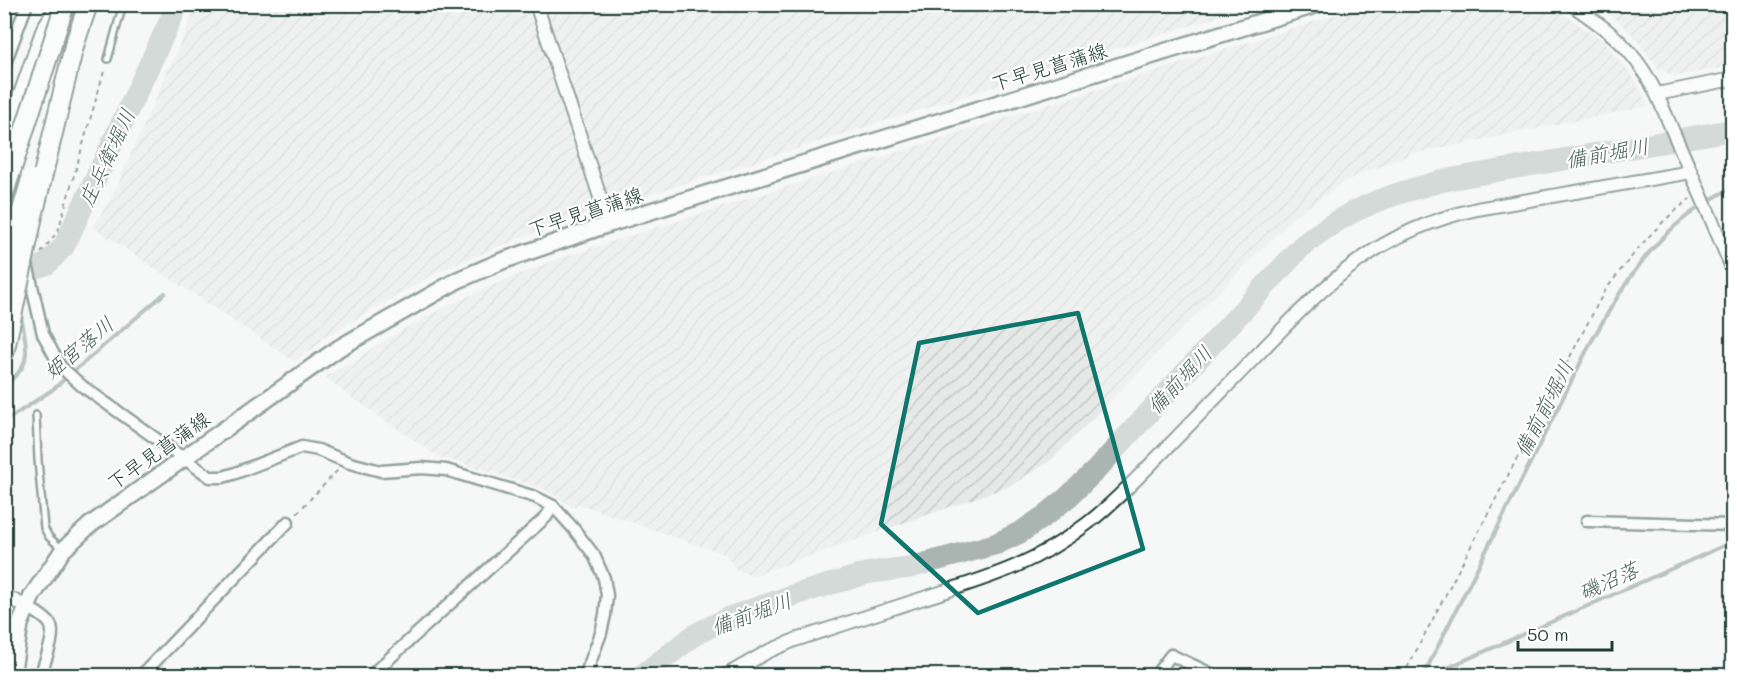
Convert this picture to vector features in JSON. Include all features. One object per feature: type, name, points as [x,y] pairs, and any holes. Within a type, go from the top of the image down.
[{"type":"highway","points":[[4,149],[45,29],[63,4]]},
{"type":"highway","points":[[4,191],[63,4]]},
{"type":"highway","points":[[4,273],[22,206],[88,4]]},
{"type":"highway","points":[[4,354],[33,216],[74,46]]},
{"type":"main road","name":"下早見菖蒲線","points":[[12,675],[20,624],[26,606],[39,583],[63,550],[90,525],[339,348],[458,280],[502,261],[609,224],[1318,4]]},
{"type":"street","points":[[4,66],[27,4]]},
{"type":"street","points":[[536,4],[609,224]]},
{"type":"street","points":[[1571,4],[1598,23],[1630,52],[1647,76],[1686,159],[1732,268]]},
{"type":"street","points":[[1657,94],[1732,79]]},
{"type":"street","points":[[725,675],[795,640],[997,575],[1040,556],[1062,542],[1089,522],[1127,488],[1317,294],[1366,254],[1390,240],[1446,216],[1691,172]]},
{"type":"street","points":[[4,191],[16,218],[43,334],[60,366],[82,387],[210,477],[216,478],[249,468],[302,447],[381,471],[422,468],[446,470],[535,497],[553,507],[594,555],[604,578],[607,595],[605,615],[601,633],[585,675]]},
{"type":"street","points":[[370,675],[546,518],[553,507]]},
{"type":"street","points":[[1587,520],[1732,525]]},
{"type":"street","points":[[141,675],[288,522]]},
{"type":"street","points":[[4,596],[26,606],[44,618],[51,626],[52,637],[40,675]]},
{"type":"street","points":[[1155,675],[1171,655],[1215,675]]},
{"type":"lane","points":[[108,59],[123,4]]},
{"type":"lane","points":[[36,415],[44,528],[63,550]]},
{"type":"path","points":[[25,257],[39,255],[58,231],[108,59]]},
{"type":"path","points":[[1403,675],[1604,292],[1638,247],[1672,212],[1701,195]]},
{"type":"path","points":[[288,522],[344,461]]},
{"type":"highlighted area","points":[[1078,313],[1143,549],[978,613],[881,524],[919,343]]},
{"type":"shaded area","points":[[197,5],[1255,5],[547,227],[440,271],[321,339],[321,343],[294,361],[93,227],[113,195]]},
{"type":"shaded area","points":[[1367,5],[1549,5],[1597,36],[1612,49],[1613,54],[1639,87],[1648,106],[1411,154],[1349,179],[1297,214],[1050,461],[1010,486],[752,576],[733,568],[727,555],[579,504],[572,507],[544,489],[440,458],[326,377],[427,316],[559,258]]},
{"type":"shaded area","points":[[1595,5],[1732,5],[1732,66],[1675,76],[1659,69],[1634,36],[1620,22]]},
{"type":"waterway","name":"庄兵衛堀川","points":[[4,278],[47,264],[64,246],[178,4]]},
{"type":"waterway","name":"備前堀川","points":[[641,676],[696,634],[728,618],[868,573],[912,567],[996,544],[1021,532],[1068,497],[1097,469],[1302,246],[1355,211],[1391,196],[1451,179],[1732,130]]},
{"type":"waterway","name":"備前前堀川","points":[[1423,676],[1590,344],[1618,296],[1648,254],[1665,235],[1684,218],[1732,188]]},
{"type":"waterway","name":"姫宮落川","points":[[7,420],[52,390],[165,293]]},
{"type":"waterway","points":[[4,385],[21,370],[26,354],[21,314]]},
{"type":"waterway","name":"磯沼落","points":[[1429,676],[1732,542]]}]
